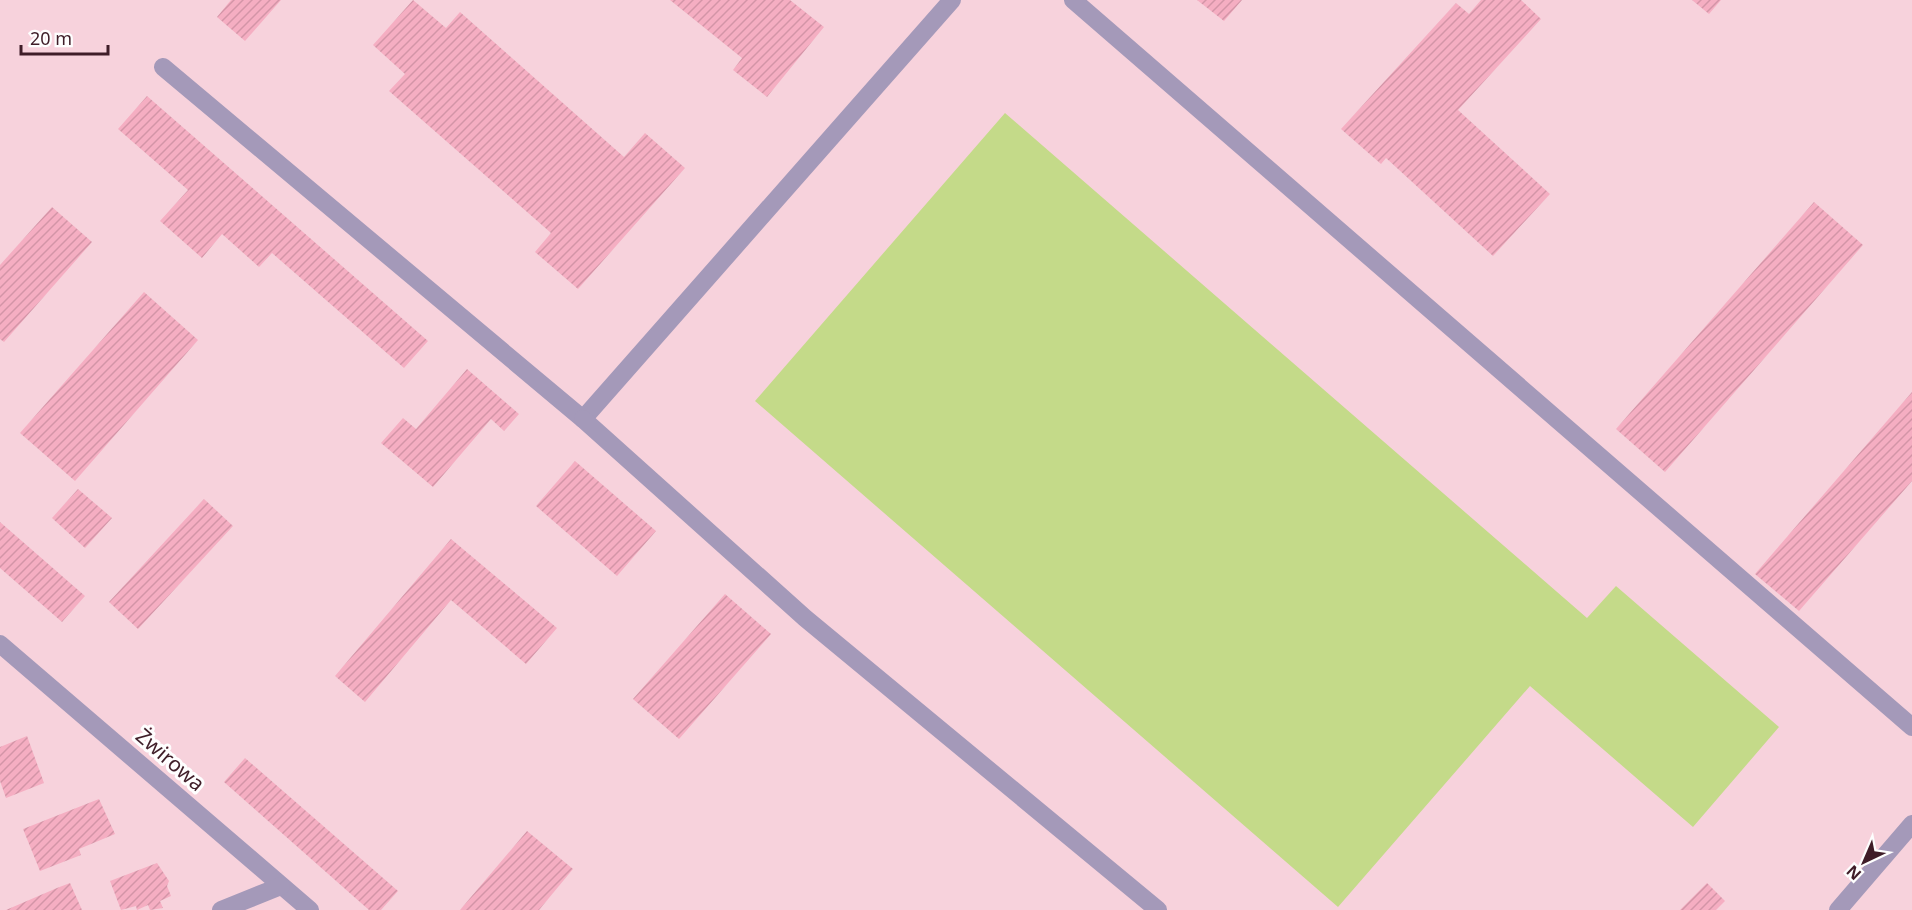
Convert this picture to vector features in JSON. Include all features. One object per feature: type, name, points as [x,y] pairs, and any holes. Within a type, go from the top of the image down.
[{"type":"street","points":[[583,419],[952,0]]},
{"type":"street","points":[[1073,0],[1912,727]]},
{"type":"street","points":[[163,67],[583,419],[805,618],[1158,910]]},
{"type":"street","name":"Żwirowa","points":[[0,644],[310,910]]},
{"type":"street","points":[[1838,910],[1912,824]]},
{"type":"street","points":[[221,910],[282,886]]},
{"type":"green space","points":[[1005,113],[1587,618],[1616,586],[1779,727],[1693,827],[1530,686],[1338,907],[755,401]]},
{"type":"building","points":[[231,0],[281,0],[245,41],[217,17]]},
{"type":"building","points":[[413,0],[446,28],[460,12],[624,157],[645,133],[685,168],[578,289],[535,252],[551,233],[389,91],[405,74],[373,45]]},
{"type":"building","points":[[670,0],[790,0],[824,27],[767,97],[733,70],[742,58]]},
{"type":"building","points":[[1197,0],[1242,0],[1224,21]]},
{"type":"building","points":[[1481,0],[1521,0],[1541,19],[1458,110],[1550,194],[1493,256],[1386,158],[1381,164],[1341,129],[1456,3],[1469,14]]},
{"type":"building","points":[[1692,0],[1721,0],[1709,14]]},
{"type":"building","points":[[147,96],[428,341],[404,368],[272,253],[259,267],[222,234],[202,258],[160,221],[188,190],[118,129]]},
{"type":"building","points":[[1814,202],[1863,245],[1665,472],[1616,429]]},
{"type":"building","points":[[52,207],[92,242],[4,342],[0,339],[0,265]]},
{"type":"building","points":[[144,292],[198,340],[75,481],[20,433]]},
{"type":"building","points":[[467,369],[519,414],[504,431],[491,419],[433,487],[381,443],[403,418],[416,429]]},
{"type":"building","points":[[1912,392],[1912,481],[1799,611],[1755,574]]},
{"type":"building","points":[[575,461],[656,531],[617,576],[536,506]]},
{"type":"building","points":[[78,489],[112,518],[85,548],[52,518]]},
{"type":"building","points":[[204,499],[233,526],[138,629],[109,602]]},
{"type":"building","points":[[0,522],[85,596],[62,622],[0,568]]},
{"type":"building","points":[[451,539],[557,628],[526,664],[451,600],[365,702],[335,676]]},
{"type":"building","points":[[725,594],[771,634],[679,739],[633,699]]},
{"type":"building","points":[[27,736],[44,783],[6,798],[0,781],[0,747]]},
{"type":"building","points":[[245,758],[398,891],[381,910],[369,910],[224,782]]},
{"type":"building","points":[[99,799],[115,834],[79,849],[81,855],[40,871],[23,829]]},
{"type":"building","points":[[527,831],[573,869],[539,910],[460,910]]},
{"type":"building","points":[[157,863],[169,881],[167,886],[171,896],[160,901],[163,908],[150,910],[148,905],[137,910],[136,906],[121,910],[110,881]]},
{"type":"building","points":[[70,883],[82,910],[6,910],[57,888]]},
{"type":"building","points":[[1707,883],[1725,901],[1716,910],[1680,910]]}]
